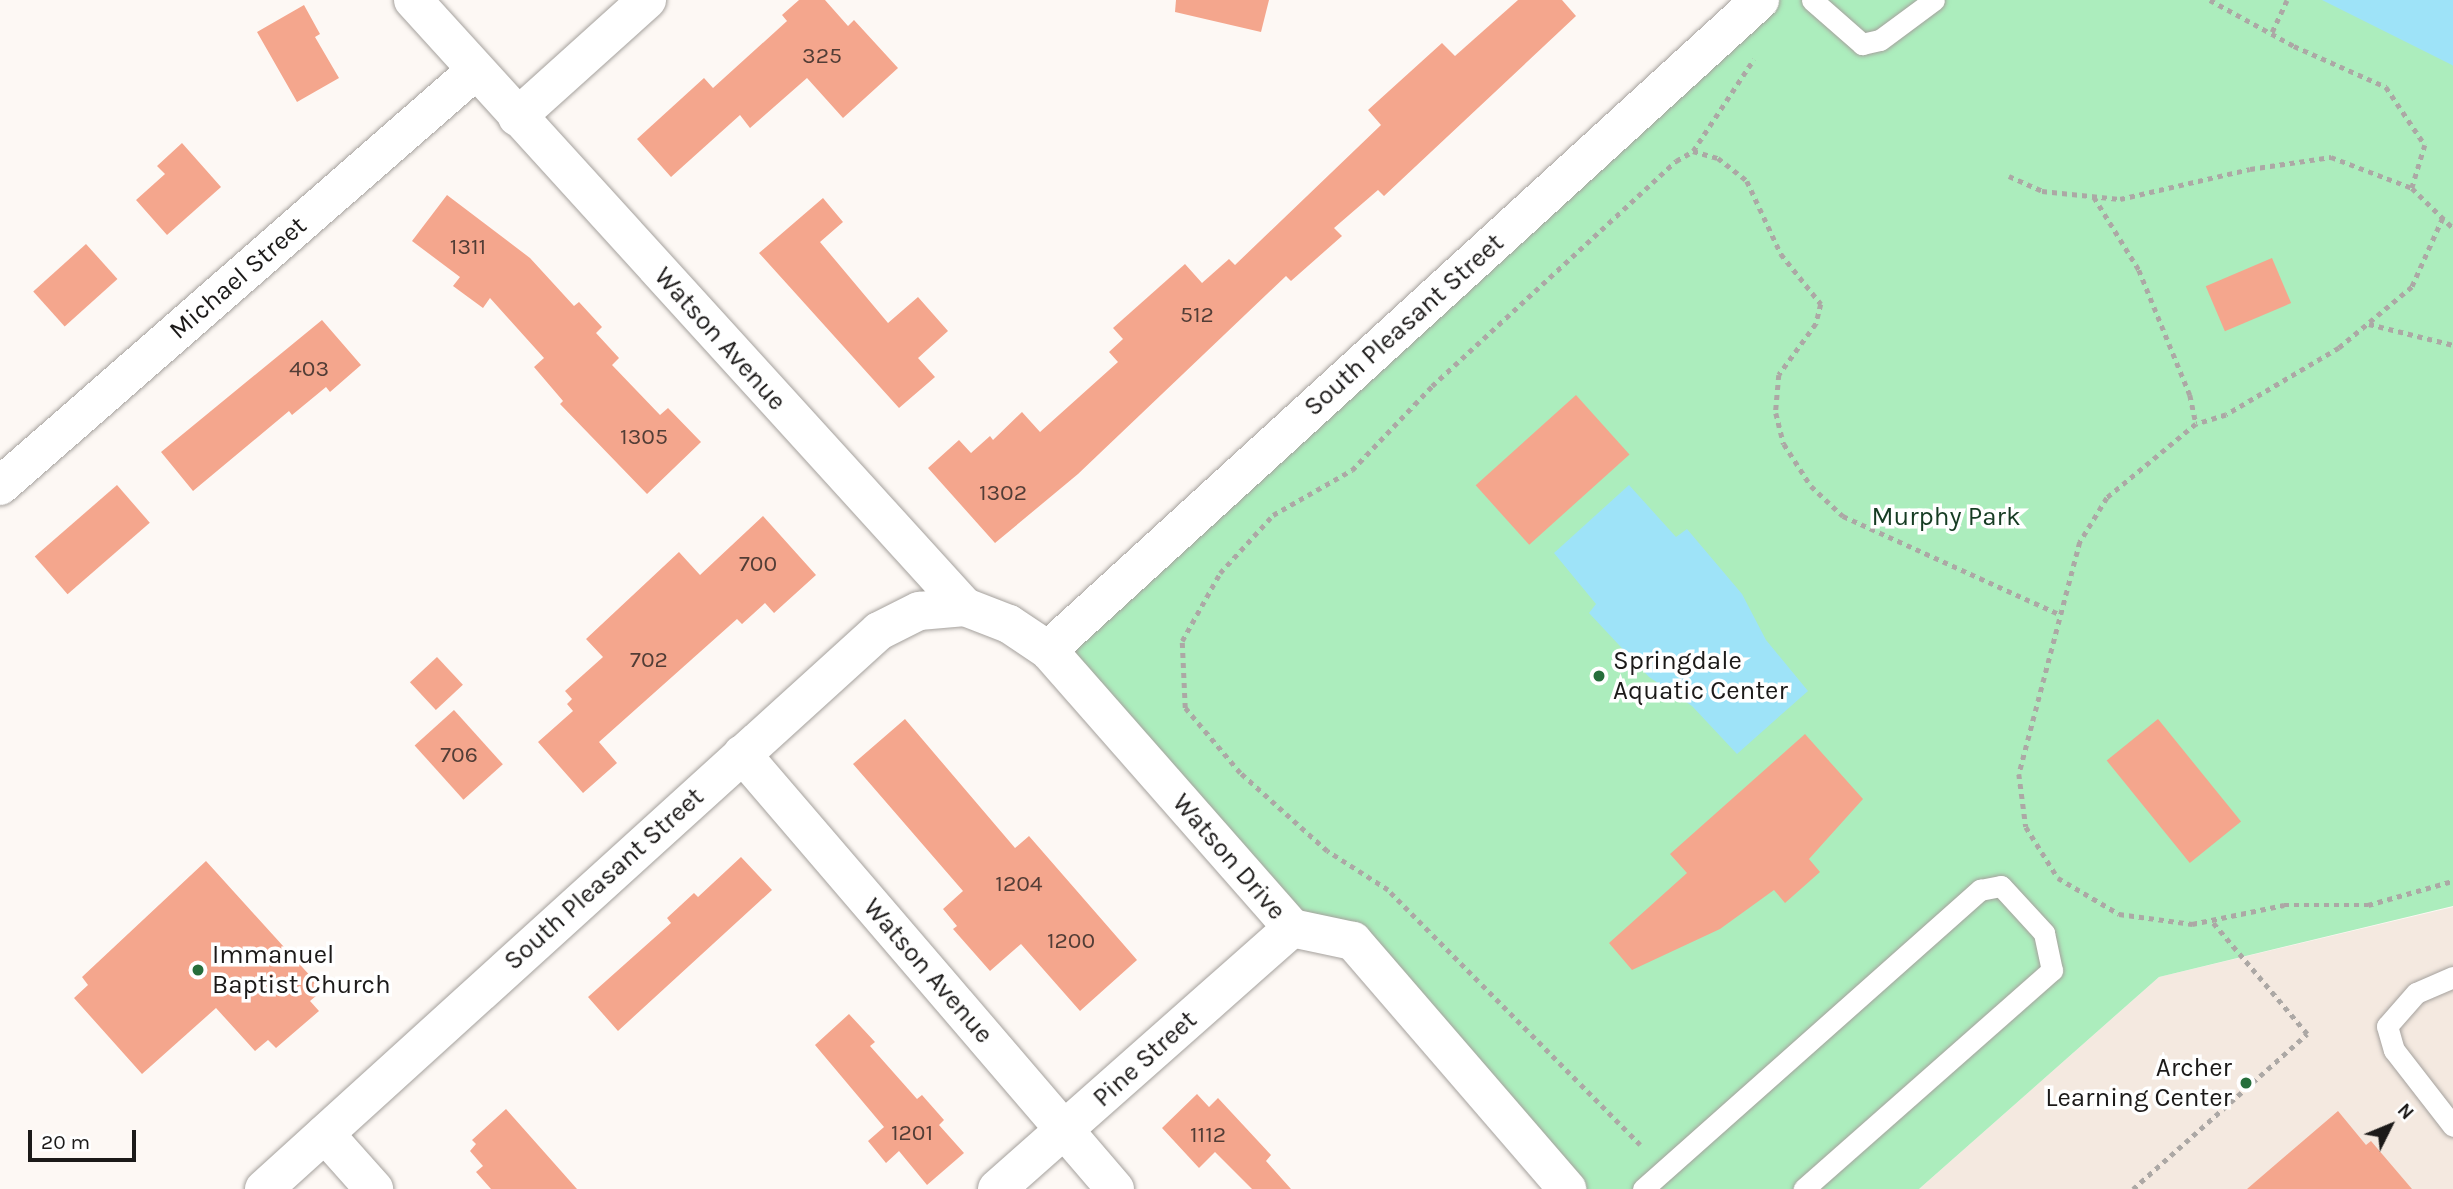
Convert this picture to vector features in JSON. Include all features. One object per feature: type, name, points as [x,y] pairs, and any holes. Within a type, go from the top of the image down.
[{"type":"street","name":"Watson Avenue","points":[[413,0],[965,607],[1009,624],[1048,650]]},
{"type":"street","points":[[517,117],[647,0]]},
{"type":"street","name":"South Pleasant Street","points":[[1048,650],[1760,0]]},
{"type":"street","name":"Michael Street","points":[[0,486],[475,71]]},
{"type":"street","name":"South Pleasant Street","points":[[264,1189],[879,631],[919,611],[965,607]]},
{"type":"street","name":"Watson Drive","points":[[1048,650],[1292,928],[1353,941],[1567,1189]]},
{"type":"street","name":"Watson Avenue","points":[[742,754],[1115,1189]]},
{"type":"street","name":"Pine Street","points":[[997,1189],[1292,928]]},
{"type":"street","points":[[325,1134],[374,1189]]},
{"type":"lane","points":[[1812,0],[1862,44],[1880,40],[1934,0]]},
{"type":"lane","points":[[1643,1189],[1980,890],[2001,886],[2044,933],[2052,970],[1804,1189]]},
{"type":"lane","points":[[2453,977],[2416,993],[2386,1026],[2394,1049],[2453,1126]]},
{"type":"path","points":[[2210,0],[2294,46],[2386,87],[2425,145],[2412,188]]},
{"type":"path","points":[[2272,32],[2287,0]]},
{"type":"path","points":[[1640,1145],[1388,890],[1327,851],[1240,773],[1185,708],[1182,641],[1220,573],[1273,515],[1352,470],[1432,386],[1676,160],[1693,151],[1757,55]]},
{"type":"path","points":[[1693,151],[1718,158],[1747,181],[1781,254],[1821,304],[1816,324],[1780,376],[1776,414],[1784,444],[1811,486],[1843,516],[2061,615]]},
{"type":"path","points":[[2009,176],[2042,191],[2120,199],[2250,169],[2331,157],[2412,188],[2453,228]]},
{"type":"path","points":[[2093,196],[2139,270],[2190,396],[2196,424]]},
{"type":"path","points":[[2443,218],[2412,287],[2368,324],[2339,348],[2226,415],[2196,424],[2107,498],[2080,542],[2019,774],[2026,827],[2058,878],[2119,914],[2192,924],[2284,905],[2368,905],[2453,881]]},
{"type":"path","points":[[2368,324],[2453,345]]},
{"type":"path","points":[[2133,1189],[2307,1034],[2211,921]]},
{"type":"shaded area","name":"Archer Learning Center","points":[[2453,907],[2453,1189],[1919,1189],[2159,977]]},
{"type":"green space","name":"Murphy Park","points":[[1760,0],[2453,0],[2453,906],[2159,977],[1919,1189],[1567,1189],[1353,941],[1292,928],[1048,650]]},
{"type":"water","points":[[2322,0],[2453,0],[2453,66],[2452,65]]},
{"type":"water","points":[[1629,485],[1676,537],[1687,529],[1742,594],[1766,640],[1808,691],[1737,754],[1692,706],[1649,677],[1589,613],[1596,604],[1554,553]]},
{"type":"building","points":[[799,0],[825,0],[848,26],[854,20],[898,68],[843,118],[807,78],[750,128],[740,115],[671,177],[637,139],[704,78],[713,88],[787,21],[782,15]]},
{"type":"building","points":[[1176,0],[1269,0],[1261,32],[1175,12]]},
{"type":"building","points":[[1518,0],[1562,0],[1576,16],[1384,196],[1378,190],[1334,228],[1342,236],[1291,281],[1286,276],[1078,474],[995,543],[928,468],[959,440],[971,453],[990,436],[993,440],[1022,412],[1040,432],[1118,362],[1109,352],[1123,339],[1113,328],[1185,264],[1202,283],[1229,259],[1235,265],[1381,125],[1368,110],[1442,43],[1455,56]]},
{"type":"building","points":[[304,5],[320,34],[315,37],[339,78],[297,102],[257,32]]},
{"type":"building","points":[[182,143],[221,187],[167,235],[136,200],[165,174],[157,166]]},
{"type":"building","points":[[447,195],[530,258],[574,306],[579,302],[602,327],[596,333],[619,358],[612,365],[660,415],[668,408],[701,442],[647,494],[560,404],[563,401],[534,367],[544,358],[490,298],[483,308],[453,286],[460,277],[412,241]]},
{"type":"building","points":[[823,198],[843,222],[820,242],[888,323],[918,297],[948,331],[918,358],[935,377],[899,408],[759,253]]},
{"type":"building","points":[[86,244],[117,279],[65,326],[33,292]]},
{"type":"building","points":[[2272,258],[2291,303],[2225,331],[2206,286]]},
{"type":"building","points":[[322,320],[361,365],[330,392],[326,387],[292,415],[289,411],[193,491],[161,452]]},
{"type":"building","points":[[1576,395],[1630,454],[1529,545],[1476,485]]},
{"type":"building","points":[[117,485],[150,523],[68,594],[35,557]]},
{"type":"building","points":[[763,516],[816,575],[774,613],[765,603],[742,624],[737,619],[599,742],[617,763],[583,793],[538,742],[573,711],[567,704],[572,699],[565,691],[603,657],[586,639],[679,552],[700,575]]},
{"type":"building","points":[[437,657],[463,685],[436,710],[410,682]]},
{"type":"building","points":[[454,710],[503,764],[463,800],[415,745]]},
{"type":"building","points":[[905,719],[1015,848],[1029,836],[1137,960],[1080,1011],[1021,944],[990,971],[953,929],[957,926],[943,909],[963,891],[853,764]]},
{"type":"building","points":[[2158,719],[2241,822],[2190,863],[2107,761]]},
{"type":"building","points":[[1805,734],[1863,799],[1809,859],[1820,872],[1785,903],[1774,890],[1720,929],[1632,970],[1609,943],[1687,873],[1670,854]]},
{"type":"building","points":[[741,857],[772,890],[618,1031],[588,997],[671,923],[667,918],[694,893],[698,897]]},
{"type":"building","name":"Immanuel Baptist Church","points":[[206,861],[323,990],[310,1001],[319,1011],[276,1048],[268,1040],[255,1051],[216,1008],[142,1074],[74,998],[88,985],[82,977]]},
{"type":"building","points":[[849,1014],[875,1042],[870,1046],[917,1099],[922,1095],[944,1120],[939,1125],[964,1153],[927,1185],[899,1151],[886,1163],[868,1141],[884,1127],[815,1045]]},
{"type":"building","points":[[1197,1094],[1209,1107],[1218,1098],[1271,1155],[1266,1161],[1291,1189],[1252,1189],[1215,1152],[1199,1168],[1162,1128]]},
{"type":"building","points":[[506,1109],[577,1189],[491,1189],[476,1172],[483,1166],[470,1151],[476,1144],[472,1140]]},
{"type":"building","points":[[2338,1111],[2366,1145],[2371,1141],[2412,1189],[2247,1189]]},
{"type":"place","name":"Springdale Aquatic Center","points":[[1599,676]]},
{"type":"place","name":"Immanuel Baptist Church","points":[[198,970]]},
{"type":"place","name":"Archer Learning Center","points":[[2246,1083]]}]
